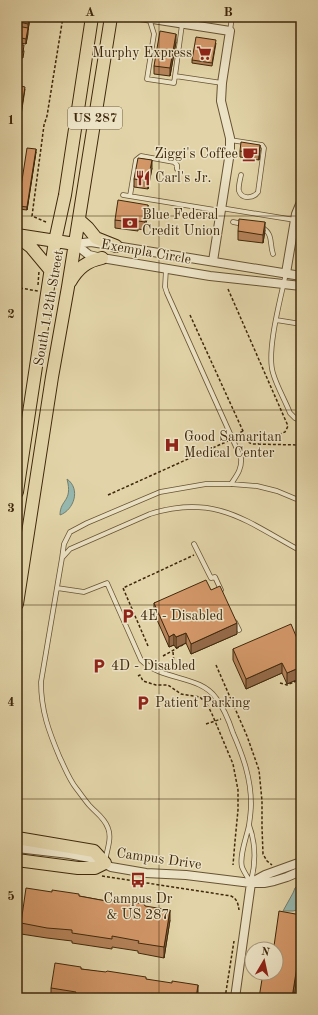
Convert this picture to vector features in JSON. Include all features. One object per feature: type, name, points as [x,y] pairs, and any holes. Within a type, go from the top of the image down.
[{"type":"main road","name":"South 112th Street","points":[[17,492],[55,241],[65,195],[92,17]]},
{"type":"main road","name":"South 112th Street","points":[[17,604],[52,377],[68,287],[111,17]]},
{"type":"main road","points":[[78,220],[88,228],[96,238],[116,246]]},
{"type":"main road","points":[[17,235],[75,244]]},
{"type":"main road","points":[[17,235],[31,247],[51,271]]},
{"type":"main road","points":[[68,287],[82,266],[90,261],[102,258]]},
{"type":"main road","points":[[17,838],[94,851],[105,863],[95,868],[78,868],[17,860]]},
{"type":"street","points":[[140,17],[182,20],[230,30],[222,83],[221,101],[230,140],[230,152],[213,261]]},
{"type":"street","points":[[286,273],[295,220],[301,202]]},
{"type":"street","name":"Exempla Circle","points":[[75,244],[91,242],[301,276]]},
{"type":"street","name":"Exempla Circle","points":[[75,244],[89,255],[102,258],[210,276],[301,286]]},
{"type":"street","name":"Campus Drive","points":[[17,848],[69,854],[95,859],[111,867],[146,873],[186,875],[251,883]]},
{"type":"street","points":[[251,883],[265,875],[301,862]]},
{"type":"street","points":[[251,883],[274,881],[301,871]]},
{"type":"street","points":[[235,998],[251,883]]},
{"type":"lane","points":[[230,30],[232,17]]},
{"type":"lane","points":[[149,18],[154,34],[147,79],[174,83],[175,60],[181,39],[182,20]]},
{"type":"lane","points":[[154,34],[161,36]]},
{"type":"lane","points":[[174,38],[181,39]]},
{"type":"lane","points":[[152,47],[159,48]]},
{"type":"lane","points":[[151,56],[157,57]]},
{"type":"lane","points":[[149,65],[156,66]]},
{"type":"lane","points":[[175,76],[222,83]]},
{"type":"lane","points":[[230,140],[262,145],[264,148],[258,192],[255,196],[243,196],[239,192],[241,175]]},
{"type":"lane","points":[[130,196],[136,160],[141,156],[174,162],[177,165],[177,169]]},
{"type":"lane","points":[[123,194],[295,220]]},
{"type":"lane","points":[[232,222],[247,224]]},
{"type":"lane","points":[[254,225],[260,226],[269,233],[273,254]]},
{"type":"lane","points":[[166,269],[165,286],[167,293],[241,458],[242,464],[240,470],[231,484]]},
{"type":"lane","points":[[286,273],[270,354],[273,373],[290,413],[301,421]]},
{"type":"lane","points":[[276,320],[301,324]]},
{"type":"lane","points":[[105,863],[110,836],[108,829],[105,822],[90,806],[70,779],[47,727],[41,697],[41,682],[64,544],[70,532],[87,523],[160,492],[206,484],[256,486],[277,491],[301,501]]},
{"type":"lane","points":[[62,558],[70,549],[150,514],[163,510],[183,507],[222,511],[242,518],[301,551]]},
{"type":"lane","points":[[194,544],[210,578],[215,577],[224,597]]},
{"type":"lane","points":[[57,588],[84,592],[107,583],[141,660],[147,665],[171,676],[207,688],[216,697],[230,723],[247,770],[250,785],[251,804],[249,825],[244,842],[242,866],[251,883]]},
{"type":"lane","points":[[233,617],[239,630]]},
{"type":"lane","points":[[249,825],[254,838],[254,870],[251,883]]},
{"type":"path","points":[[46,222],[32,216],[43,133],[63,17]]},
{"type":"path","points":[[20,288],[38,291],[39,266]]},
{"type":"path","points":[[17,273],[20,279],[17,319]]},
{"type":"path","points":[[228,289],[288,426],[285,432],[258,444]]},
{"type":"path","points":[[190,315],[248,442],[252,444],[301,445]]},
{"type":"path","points":[[108,495],[232,438],[243,431]]},
{"type":"path","points":[[148,646],[123,588],[198,554]]},
{"type":"path","points":[[163,656],[186,643]]},
{"type":"path","points":[[168,685],[174,663],[172,652]]},
{"type":"path","points":[[216,665],[247,736],[259,770],[262,796],[263,854],[267,861],[272,865]]},
{"type":"path","points":[[138,676],[140,675],[143,681],[156,685],[168,685],[181,694],[194,695],[204,701],[212,714],[231,757],[235,771],[239,798],[233,865]]},
{"type":"path","points":[[280,683],[287,685],[301,679]]},
{"type":"path","points":[[96,875],[231,896],[236,899],[239,912]]},
{"type":"path","points":[[225,998],[236,935]]},
{"type":"water","points":[[67,479],[74,488],[74,499],[69,509],[60,515],[68,492]]},
{"type":"water","points":[[301,882],[301,909],[283,911],[295,888]]},
{"type":"building","points":[[17,17],[30,17],[28,24],[19,22]]},
{"type":"building","points":[[17,26],[28,28],[26,39],[17,37]]},
{"type":"building","name":"Murphy Express","points":[[160,31],[176,34],[170,68],[154,66]]},
{"type":"building","name":"Murphy Express","points":[[196,37],[216,40],[212,63],[192,60]]},
{"type":"building","points":[[17,41],[20,42],[20,45],[24,45],[23,52],[17,52]]},
{"type":"building","points":[[17,85],[25,87],[20,119],[17,119]]},
{"type":"building","points":[[241,142],[260,145],[259,154],[240,151]]},
{"type":"building","points":[[17,146],[19,146],[17,158]]},
{"type":"building","points":[[27,148],[36,149],[27,207],[18,206]]},
{"type":"building","points":[[138,158],[152,160],[148,181],[134,179]]},
{"type":"building","points":[[118,200],[148,205],[145,222],[138,221],[138,223],[115,220]]},
{"type":"building","points":[[239,219],[265,222],[263,235],[238,231]]},
{"type":"building","points":[[206,580],[211,590],[220,586],[237,623],[191,644],[186,633],[176,637],[174,634],[169,637],[154,603]]},
{"type":"building","points":[[291,624],[301,648],[301,667],[287,673],[282,663],[246,679],[233,649]]},
{"type":"building","points":[[26,888],[79,894],[79,896],[117,903],[118,900],[170,910],[164,947],[138,943],[139,941],[112,936],[112,939],[72,933],[72,930],[47,928],[21,923]]},
{"type":"building","points":[[279,911],[301,915],[301,960],[298,960],[292,998],[259,998],[262,981],[284,981],[284,941],[275,941]]},
{"type":"building","points":[[55,963],[81,967],[81,969],[146,977],[146,979],[172,983],[172,981],[198,985],[196,998],[98,998],[75,995],[76,992],[51,988]]},
{"type":"place","name":"Murphy Express","points":[[204,53]]},
{"type":"place","name":"Ziggi's Coffee","points":[[250,154]]},
{"type":"place","name":"Carl's Jr.","points":[[143,178]]},
{"type":"place","name":"Blue Federal Credit Union","points":[[130,223]]},
{"type":"place","name":"Good Samaritan Medical Center","points":[[172,445]]},
{"type":"place","name":"4E - Disabled","points":[[128,616]]},
{"type":"place","name":"4D - Disabled","points":[[99,666]]},
{"type":"place","name":"Patient Parking","points":[[143,703]]},
{"type":"place","name":"Campus Dr & US 287","points":[[138,880]]}]
